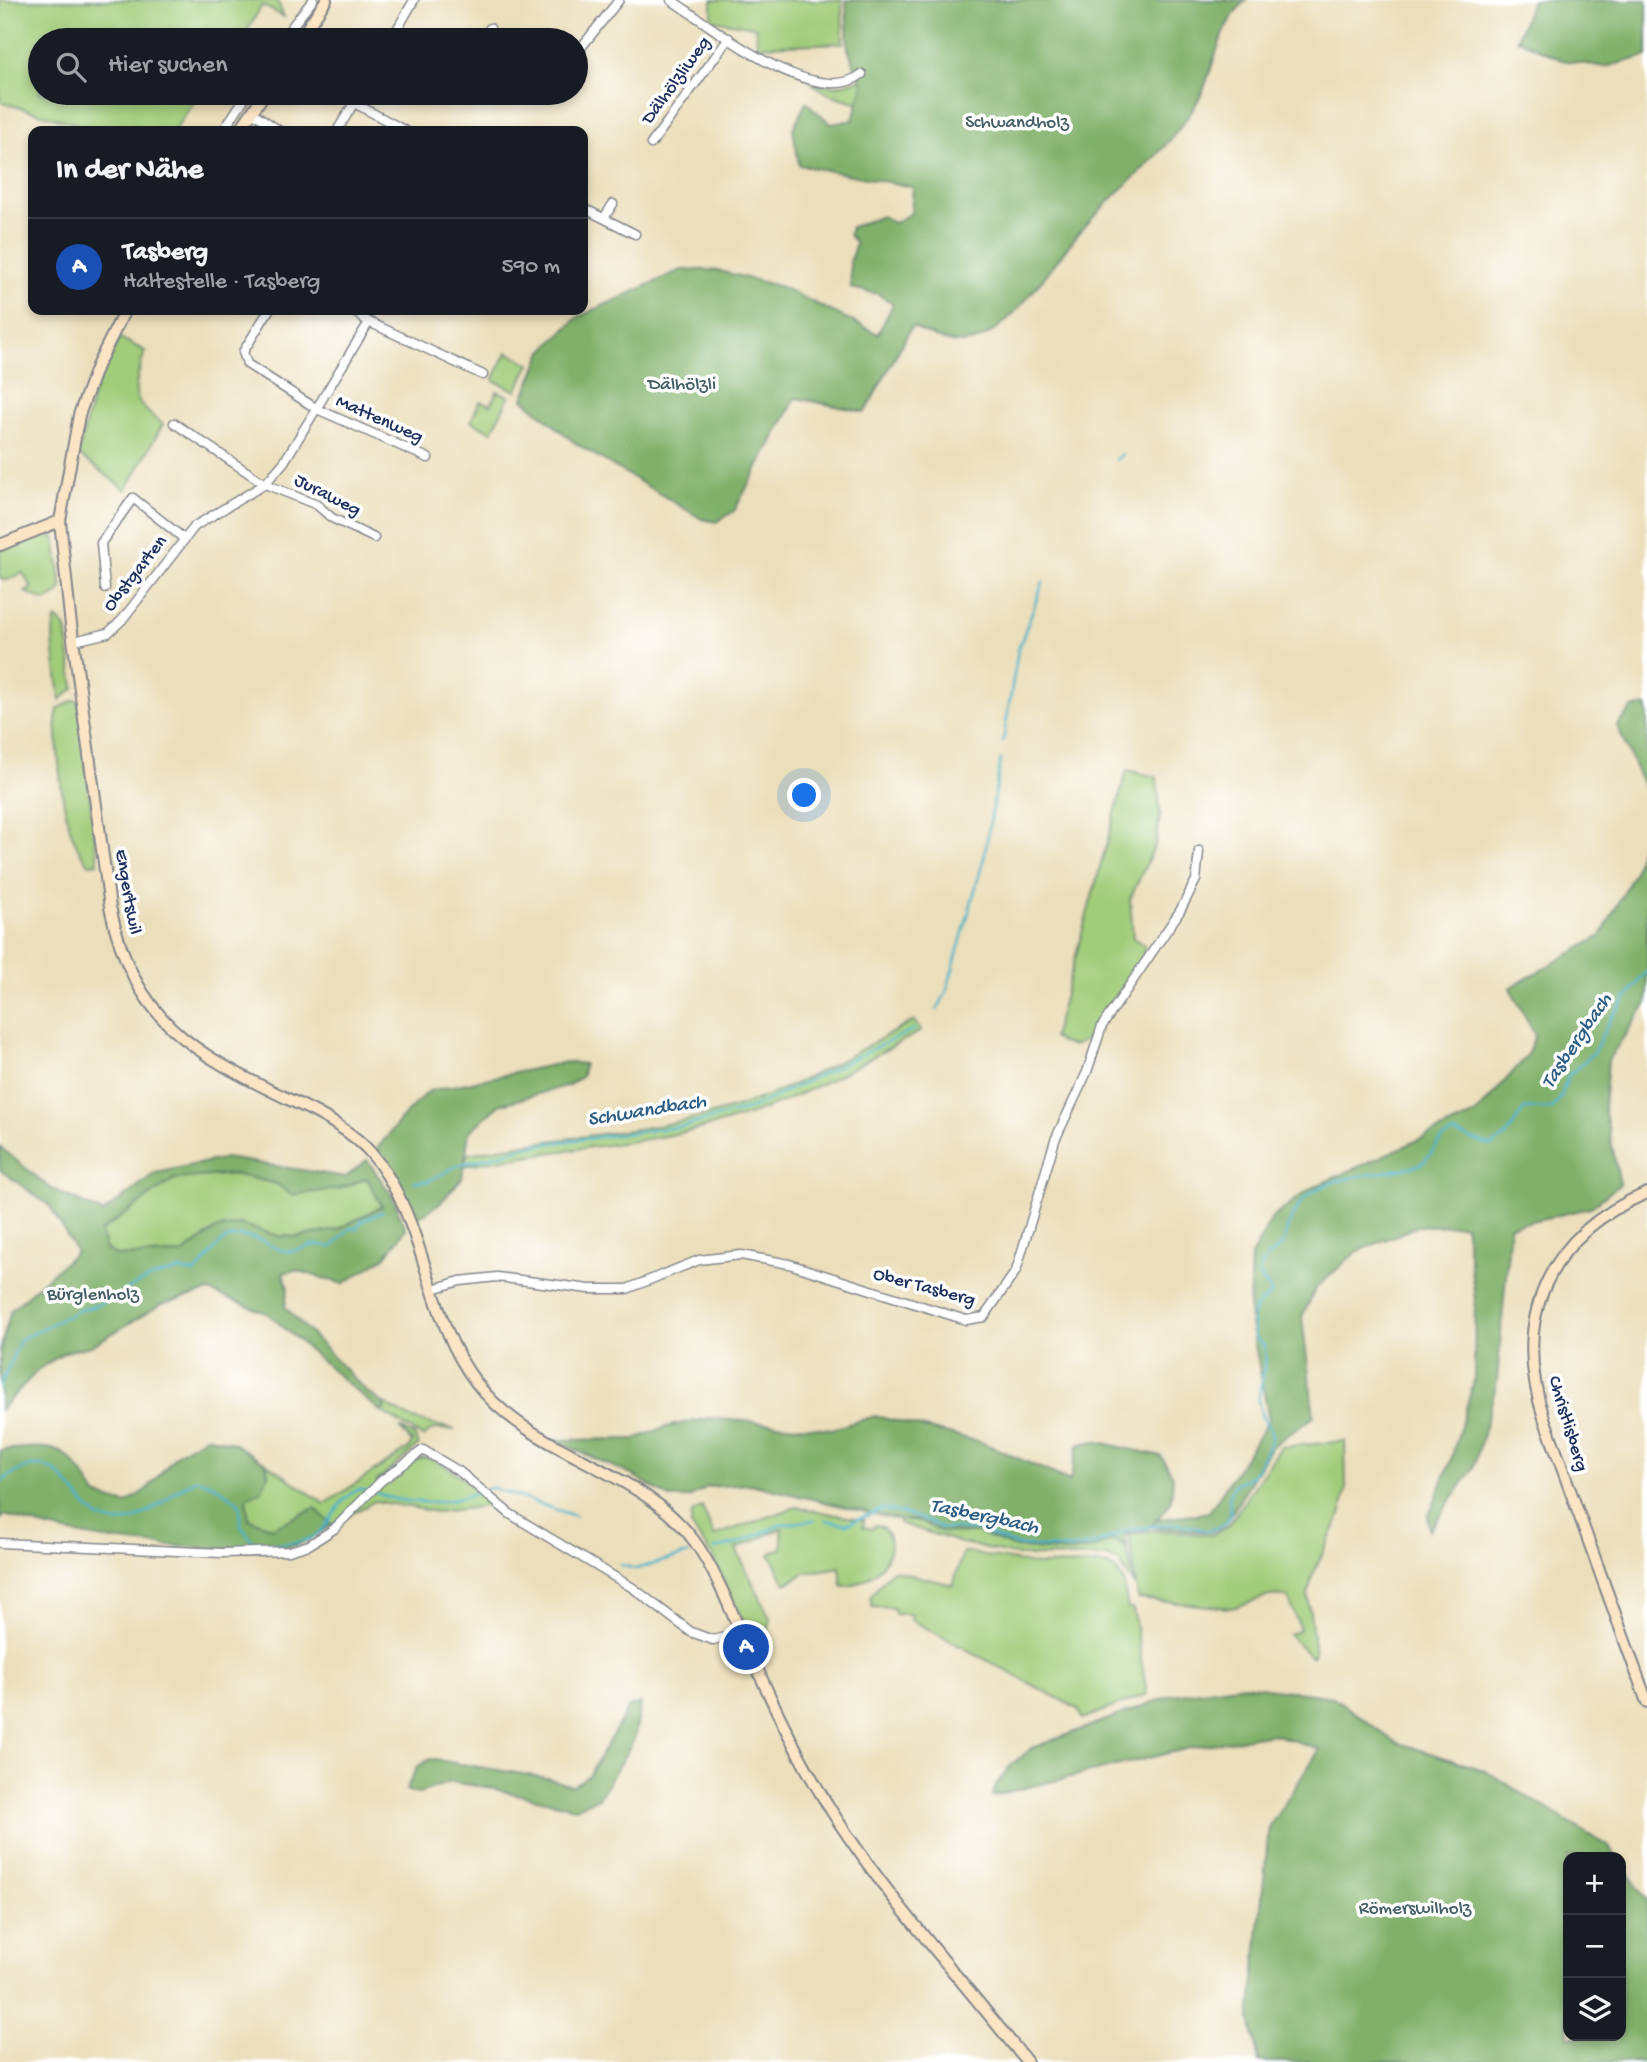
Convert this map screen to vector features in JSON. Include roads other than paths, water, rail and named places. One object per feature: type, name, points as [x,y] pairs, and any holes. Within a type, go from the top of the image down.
[{"type":"main road","points":[[307,28],[326,0]]},
{"type":"main road","points":[[243,126],[257,105]]},
{"type":"main road","name":"Engertswil","points":[[122,315],[97,366],[79,415],[61,521],[74,641],[110,907],[117,942],[147,1002],[173,1031],[202,1054],[319,1114],[367,1149],[391,1179],[411,1222],[458,1355],[489,1398],[522,1427],[641,1494],[673,1518],[708,1562],[788,1734],[831,1810],[890,1890],[1027,2062]]},
{"type":"main road","points":[[0,545],[61,521]]},
{"type":"main road","name":"Christlisberg","points":[[1647,1193],[1596,1221],[1561,1256],[1539,1301],[1532,1352],[1536,1393],[1544,1418],[1647,1702]]},
{"type":"street","points":[[291,28],[313,0]]},
{"type":"street","points":[[398,28],[414,0]]},
{"type":"street","points":[[588,39],[619,0]]},
{"type":"street","points":[[671,0],[729,38],[798,77],[840,83],[862,74]]},
{"type":"street","name":"Dälhölzliweg","points":[[651,144],[729,38]]},
{"type":"street","points":[[226,126],[240,105]]},
{"type":"street","points":[[340,126],[353,105]]},
{"type":"street","points":[[358,105],[397,126]]},
{"type":"street","points":[[252,112],[273,126]]},
{"type":"street","points":[[604,218],[613,204]]},
{"type":"street","points":[[588,210],[635,234]]},
{"type":"street","name":"Mattenweg","points":[[266,315],[242,358],[254,370],[317,410],[428,458]]},
{"type":"street","points":[[358,315],[483,375]]},
{"type":"street","points":[[174,423],[265,484],[284,462],[369,322]]},
{"type":"street","name":"Juraweg","points":[[265,484],[317,505],[332,518],[374,538]]},
{"type":"street","name":"Obstgarten","points":[[74,641],[108,634],[122,620],[183,538],[213,513],[265,484]]},
{"type":"street","name":"Obstgarten","points":[[105,588],[102,543],[132,498],[183,538]]},
{"type":"street","name":"Ober Tasberg","points":[[433,1289],[460,1281],[497,1276],[616,1291],[638,1287],[699,1260],[741,1255],[789,1264],[966,1320],[984,1317],[998,1301],[1020,1259],[1052,1150],[1087,1072],[1102,1026],[1182,908],[1196,880],[1199,851]]},
{"type":"street","points":[[0,1543],[222,1553],[289,1551],[309,1545],[334,1529],[377,1485],[423,1446],[509,1514],[633,1588],[691,1632],[713,1640],[741,1633]]},
{"type":"waterway","name":"Schwandbach","points":[[1116,460],[1122,454]]},
{"type":"waterway","name":"Schwandbach","points":[[1003,742],[1018,650],[1043,582]]},
{"type":"waterway","name":"Schwandbach","points":[[937,1010],[946,993],[984,858],[1001,759]]},
{"type":"waterway","name":"Tasbergbach","points":[[826,1520],[846,1524],[883,1509],[914,1516],[943,1528],[978,1530],[1015,1545],[1070,1549],[1092,1545],[1126,1531],[1154,1526],[1179,1524],[1209,1531],[1225,1524],[1231,1515],[1229,1496],[1235,1484],[1253,1476],[1271,1441],[1272,1433],[1262,1416],[1258,1401],[1266,1357],[1264,1346],[1254,1337],[1252,1317],[1255,1308],[1272,1293],[1262,1279],[1260,1268],[1284,1242],[1291,1218],[1303,1200],[1336,1181],[1422,1164],[1442,1139],[1454,1133],[1491,1146],[1506,1136],[1524,1109],[1551,1108],[1560,1099],[1568,1076],[1593,1053],[1611,1018],[1647,971]]},
{"type":"waterway","name":"Schwandbach","points":[[414,1182],[428,1181],[459,1165],[530,1146],[685,1126],[752,1108],[914,1029]]},
{"type":"waterway","name":"Schwandbach","points":[[0,1387],[20,1340],[77,1311],[98,1305],[149,1278],[180,1270],[195,1273],[215,1249],[228,1239],[235,1236],[246,1237],[285,1251],[316,1245],[332,1247],[350,1228],[356,1229],[362,1221],[382,1212]]},
{"type":"waterway","name":"Tasbergbach","points":[[0,1483],[22,1469],[39,1466],[53,1471],[65,1481],[86,1507],[99,1517],[113,1522],[125,1522],[147,1513],[197,1479],[216,1486],[240,1504],[241,1526],[253,1542],[282,1544],[301,1542],[318,1534],[342,1502],[357,1490],[406,1501],[427,1502],[448,1501],[479,1492]]},
{"type":"waterway","name":"Tasbergbach","points":[[485,1489],[493,1488],[575,1516]]},
{"type":"waterway","name":"Tasbergbach","points":[[715,1549],[736,1544],[780,1525],[814,1520]]},
{"type":"waterway","points":[[621,1565],[636,1569],[688,1554]]},
{"type":"place","name":"Tasberg","points":[[746,1647]]},
{"type":"park label","name":"Schwandholz","points":[[1017,123]]},
{"type":"park label","name":"Dälhölzli","points":[[682,385]]},
{"type":"park label","name":"Bürglenholz","points":[[93,1295]]},
{"type":"park label","name":"Römerswilholz","points":[[1415,1909]]}]
